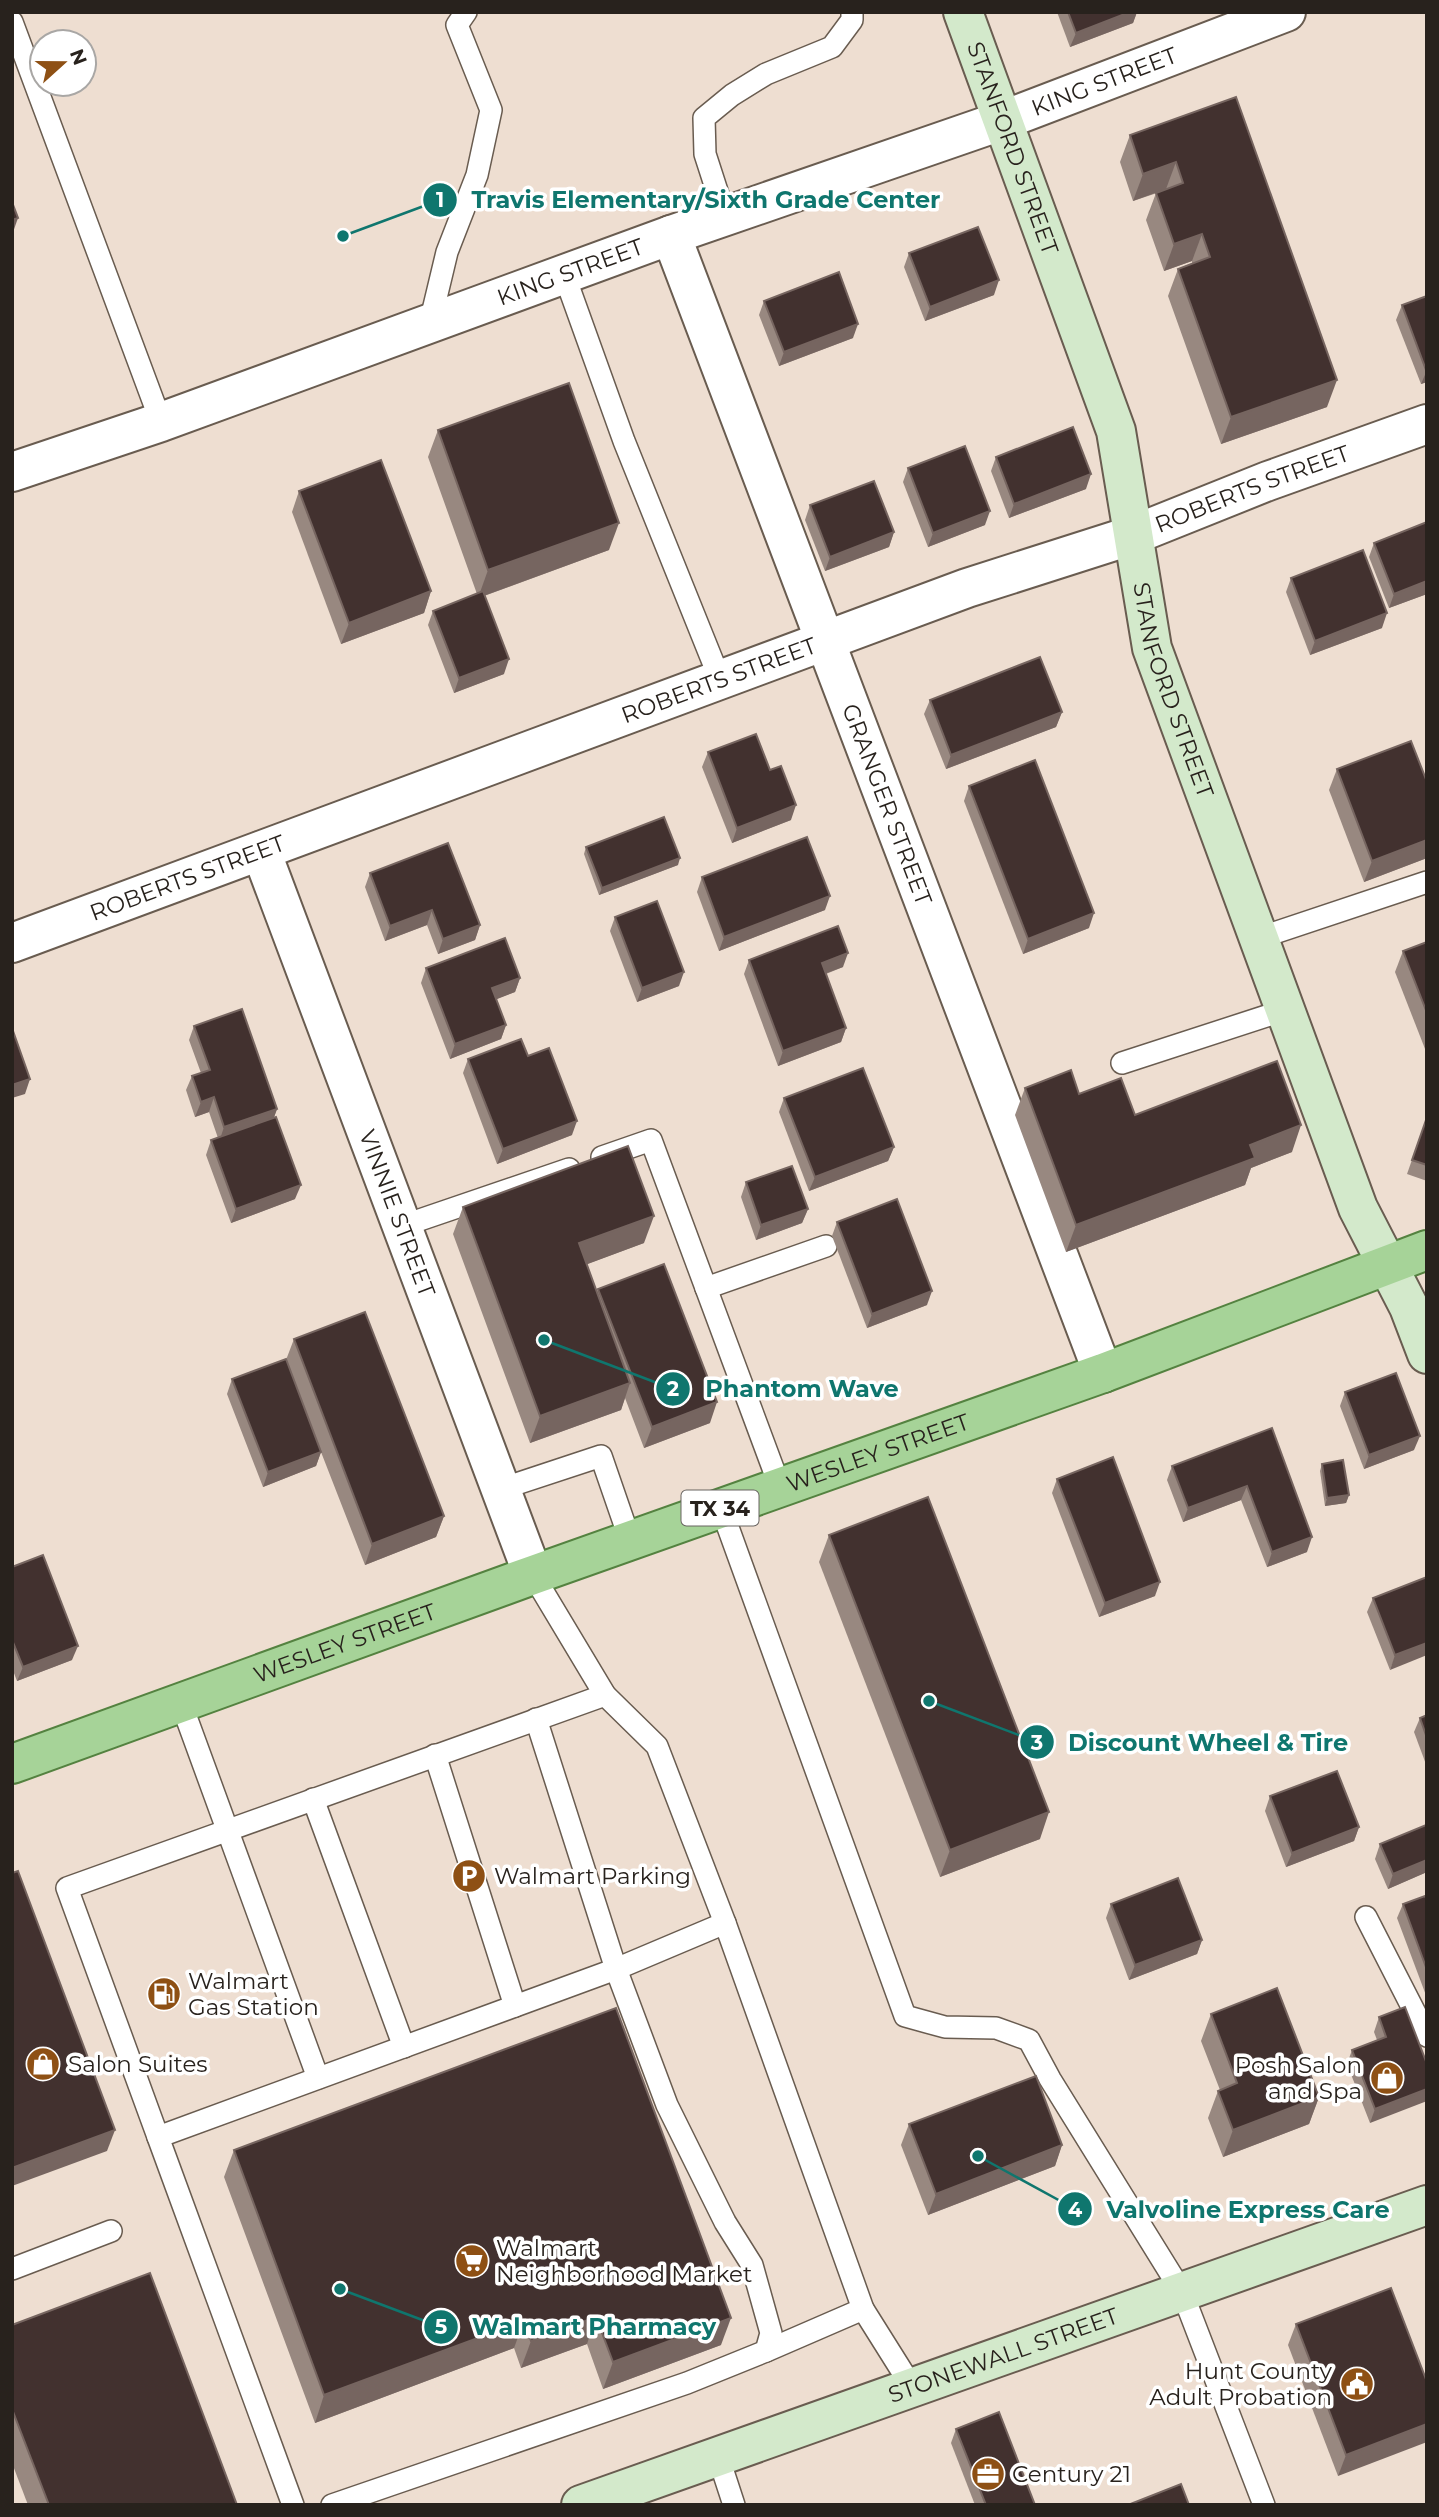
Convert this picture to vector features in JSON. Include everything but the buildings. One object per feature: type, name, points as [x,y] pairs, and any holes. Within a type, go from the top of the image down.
[{"type":"main road","name":"WESLEY STREET","points":[[12,1765],[533,1575],[1103,1373],[1427,1250]]},
{"type":"street","name":"STANFORD STREET","points":[[963,12],[1116,431],[1152,648],[1357,1208],[1409,1307],[1427,1354]]},
{"type":"street","name":"KING STREET","points":[[12,471],[161,422],[671,235],[1001,121],[1261,16]]},
{"type":"street","name":"GRANGER STREET","points":[[671,235],[1103,1373]]},
{"type":"street","name":"ROBERTS STREET","points":[[12,943],[967,588],[1133,535],[1268,481],[1427,425]]},
{"type":"street","name":"VINNIE STREET","points":[[261,851],[533,1575]]},
{"type":"street","name":"STONEWALL STREET","points":[[600,2501],[718,2456],[1427,2205]]},
{"type":"lane","points":[[430,323],[447,252],[477,175],[491,110],[457,25],[466,12]]},
{"type":"lane","points":[[725,216],[705,154],[704,118],[732,95],[766,74],[832,47],[852,20],[852,12]]},
{"type":"lane","points":[[12,22],[161,422]]},
{"type":"lane","points":[[564,274],[625,441],[721,681]]},
{"type":"lane","points":[[1259,938],[1427,882]]},
{"type":"lane","points":[[1122,1063],[1285,1010]]},
{"type":"lane","points":[[402,1226],[651,1140],[780,1487]]},
{"type":"lane","points":[[706,1288],[826,1246]]},
{"type":"lane","points":[[501,1489],[601,1456],[631,1540]]},
{"type":"lane","points":[[721,1508],[905,2016],[944,2027],[996,2028],[1029,2040],[1050,2079],[1182,2292],[1264,2505]]},
{"type":"lane","points":[[533,1575],[605,1695],[657,1746],[725,1923],[863,2309],[912,2387]]},
{"type":"lane","points":[[293,2505],[67,1888],[605,1695]]},
{"type":"lane","points":[[181,1703],[318,2078]]},
{"type":"lane","points":[[536,1719],[616,1969],[667,2105],[725,2222],[752,2265],[771,2333],[766,2351]]},
{"type":"lane","points":[[435,1755],[515,2006]]},
{"type":"lane","points":[[313,1799],[404,2047]]},
{"type":"lane","points":[[1366,1917],[1427,2036]]},
{"type":"lane","points":[[158,2137],[616,1969],[725,1923]]},
{"type":"lane","points":[[12,2269],[111,2231]]},
{"type":"lane","points":[[332,2505],[687,2383],[863,2309]]},
{"type":"lane","points":[[718,2456],[734,2505]]},
{"type":"place","name":"Travis Elementary/Sixth Grade Center","points":[[343,236]]},
{"type":"place","name":"Phantom Wave","points":[[544,1340]]},
{"type":"place","name":"Discount Wheel & Tire","points":[[929,1701]]},
{"type":"place","name":"Walmart Parking","points":[[469,1876]]},
{"type":"place","name":"Walmart Gas Station","points":[[164,1994]]},
{"type":"place","name":"Salon Suites","points":[[43,2064]]},
{"type":"place","name":"Posh Salon and Spa","points":[[1387,2078]]},
{"type":"place","name":"Valvoline Express Care","points":[[978,2156]]},
{"type":"place","name":"Walmart Neighborhood Market","points":[[472,2261]]},
{"type":"place","name":"Walmart Pharmacy","points":[[340,2289]]},
{"type":"place","name":"Hunt County Adult Probation","points":[[1357,2384]]},
{"type":"place","name":"Century 21","points":[[988,2474]]}]
